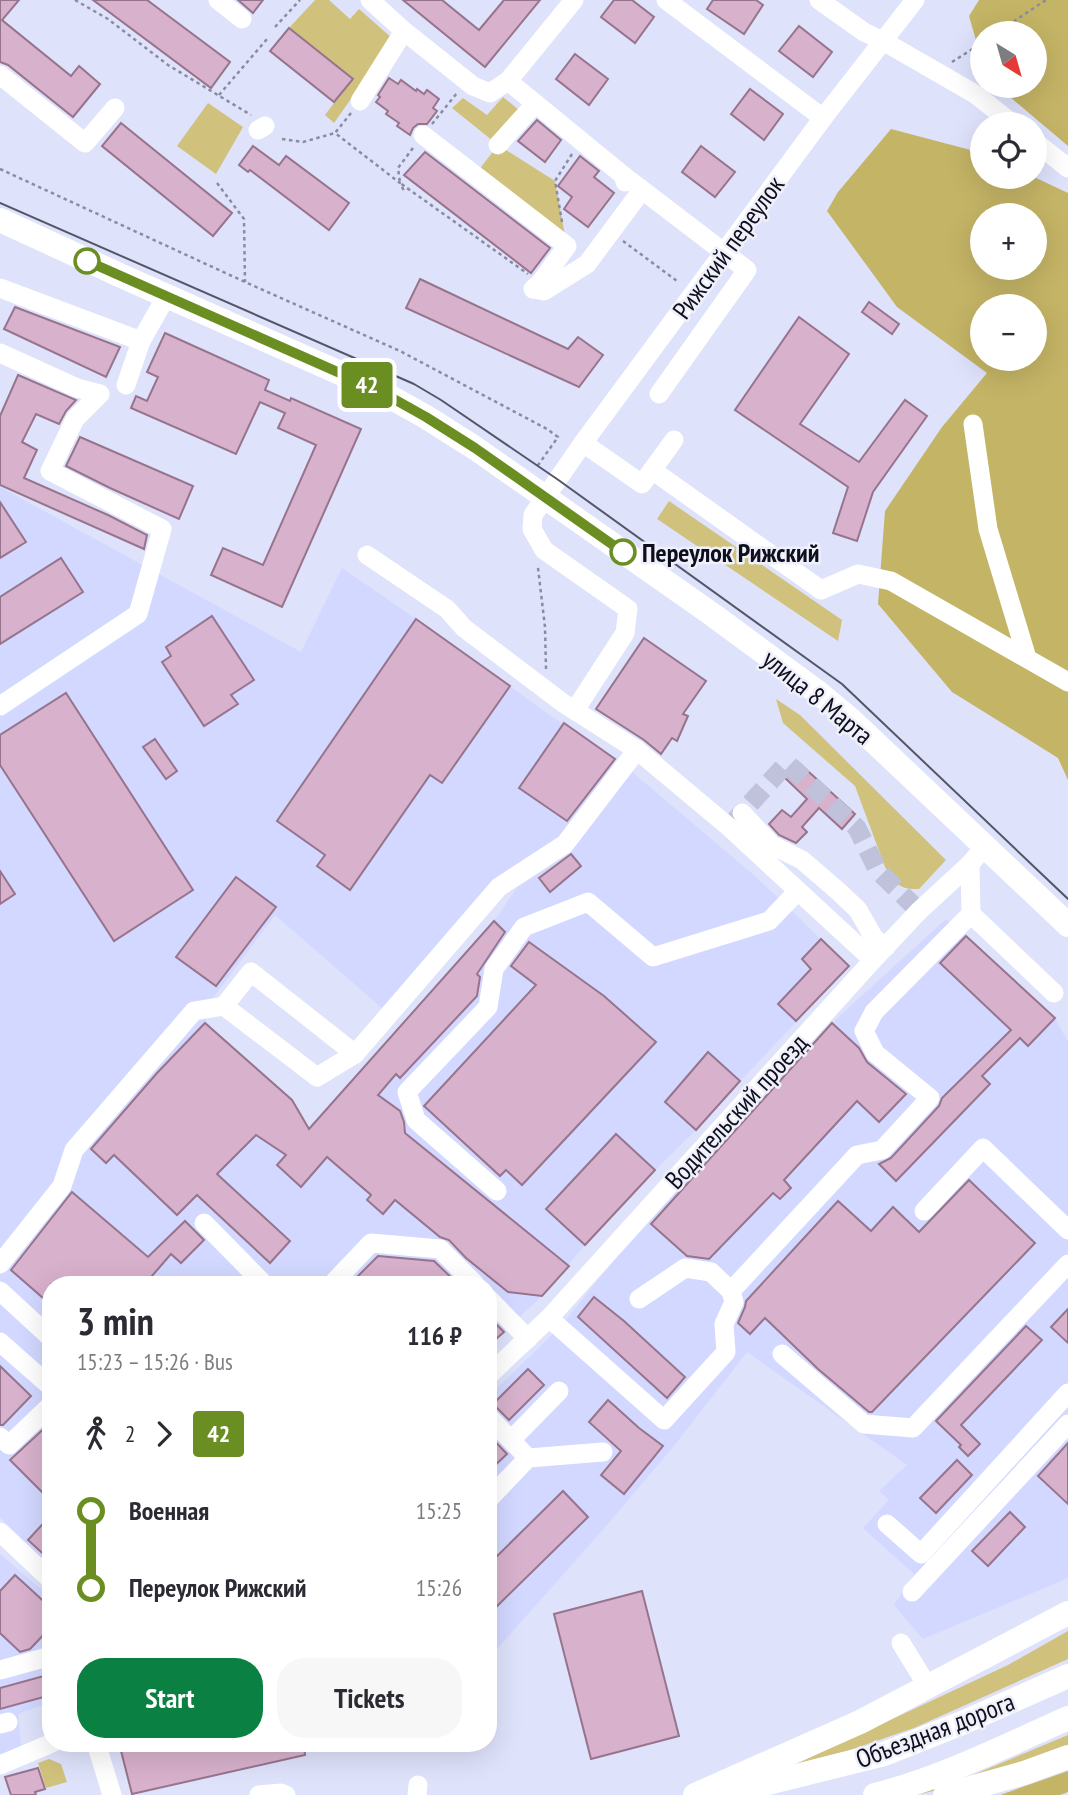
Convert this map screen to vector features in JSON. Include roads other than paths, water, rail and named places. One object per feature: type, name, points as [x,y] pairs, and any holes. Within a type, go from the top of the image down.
[{"type":"main road","name":"улица 8 Марта","points":[[2,227],[167,295],[376,389],[475,448],[702,607],[820,694],[850,719],[977,855],[1068,925]]},
{"type":"main road","points":[[695,1795],[811,1744],[928,1687],[1068,1613]]},
{"type":"main road","name":"Объездная дорога","points":[[718,1795],[884,1754],[1068,1676]]},
{"type":"main road","name":"Объездная дорога","points":[[875,1795],[899,1789],[977,1759],[1068,1718]]},
{"type":"main road","points":[[944,1795],[1024,1773],[1068,1757]]},
{"type":"street","points":[[218,0],[242,19]]},
{"type":"street","points":[[370,0],[473,86],[490,93],[508,81],[574,0]]},
{"type":"street","points":[[666,0],[823,118]]},
{"type":"street","points":[[819,0],[864,32],[975,94],[998,112]]},
{"type":"street","name":"Рижский переулок","points":[[563,710],[625,633],[628,609],[544,550],[532,529],[533,514],[823,118],[915,0]]},
{"type":"street","points":[[355,107],[404,31]]},
{"type":"street","points":[[0,75],[85,143],[115,108]]},
{"type":"street","points":[[508,81],[630,183],[747,270],[659,394]]},
{"type":"street","points":[[498,145],[535,104]]},
{"type":"street","points":[[423,135],[567,246],[533,289],[544,291],[587,264],[611,232],[630,183]]},
{"type":"street","points":[[1047,151],[1068,168]]},
{"type":"street","points":[[0,288],[141,341]]},
{"type":"street","points":[[126,385],[141,341],[167,295]]},
{"type":"street","points":[[0,353],[77,388],[100,394],[75,419],[50,471],[162,529],[138,614],[0,706]]},
{"type":"street","points":[[973,424],[988,529],[1027,658]]},
{"type":"street","points":[[583,443],[642,484],[674,440]]},
{"type":"street","points":[[652,470],[821,590],[858,573],[891,581],[1068,682]]},
{"type":"street","points":[[367,555],[447,609],[464,628],[546,690],[563,710],[636,750],[729,827],[798,891],[879,953]]},
{"type":"street","points":[[224,1006],[317,1077],[355,1054],[499,887],[565,844],[636,750]]},
{"type":"street","points":[[742,813],[772,845],[802,860],[858,910],[879,953]]},
{"type":"street","points":[[731,1291],[857,1155],[882,1150],[930,1098],[875,1053],[864,1031],[874,1012],[971,914],[977,855]]},
{"type":"street","name":"Водительский проезд","points":[[497,1368],[549,1318],[879,953],[977,855]]},
{"type":"street","points":[[497,1191],[416,1119],[407,1091],[488,1007],[494,969],[524,927],[588,902],[653,957],[769,921],[798,891]]},
{"type":"street","points":[[971,914],[1054,993]]},
{"type":"street","points":[[0,1264],[61,1186],[74,1150],[194,1011],[224,1006],[251,972],[355,1054]]},
{"type":"street","points":[[924,1211],[983,1148],[1068,1230]]},
{"type":"street","points":[[204,1223],[256,1276]]},
{"type":"street","points":[[340,1276],[371,1243],[440,1249],[467,1276]]},
{"type":"street","points":[[782,1354],[864,1423],[913,1428],[1068,1264]]},
{"type":"street","points":[[549,1318],[664,1420],[726,1352],[724,1324],[734,1302],[731,1291],[710,1272],[685,1268],[639,1299]]},
{"type":"street","points":[[0,1291],[42,1330]]},
{"type":"street","points":[[497,1307],[528,1339]]},
{"type":"street","points":[[0,1342],[42,1379]]},
{"type":"street","points":[[511,1440],[559,1391]]},
{"type":"street","points":[[887,1524],[921,1554],[1068,1392]]},
{"type":"street","points":[[0,1437],[9,1445],[42,1414]]},
{"type":"street","points":[[912,1592],[1068,1424]]},
{"type":"street","points":[[497,1425],[528,1458]]},
{"type":"street","points":[[497,1491],[528,1458],[603,1452]]},
{"type":"street","points":[[0,1532],[42,1572]]},
{"type":"street","points":[[901,1643],[928,1687]]},
{"type":"street","points":[[0,1670],[42,1658]]},
{"type":"street","points":[[0,1765],[42,1747]]},
{"type":"street","points":[[99,1752],[112,1795]]},
{"type":"street","points":[[259,1795],[286,1795]]},
{"type":"tunnel","points":[[731,825],[787,763],[857,828],[878,871],[919,911]]},
{"type":"tram line","points":[[0,203],[414,384],[441,400],[557,479],[842,684],[1068,899]]},
{"type":"place","name":"Переулок Рижский","points":[[623,552]]}]
